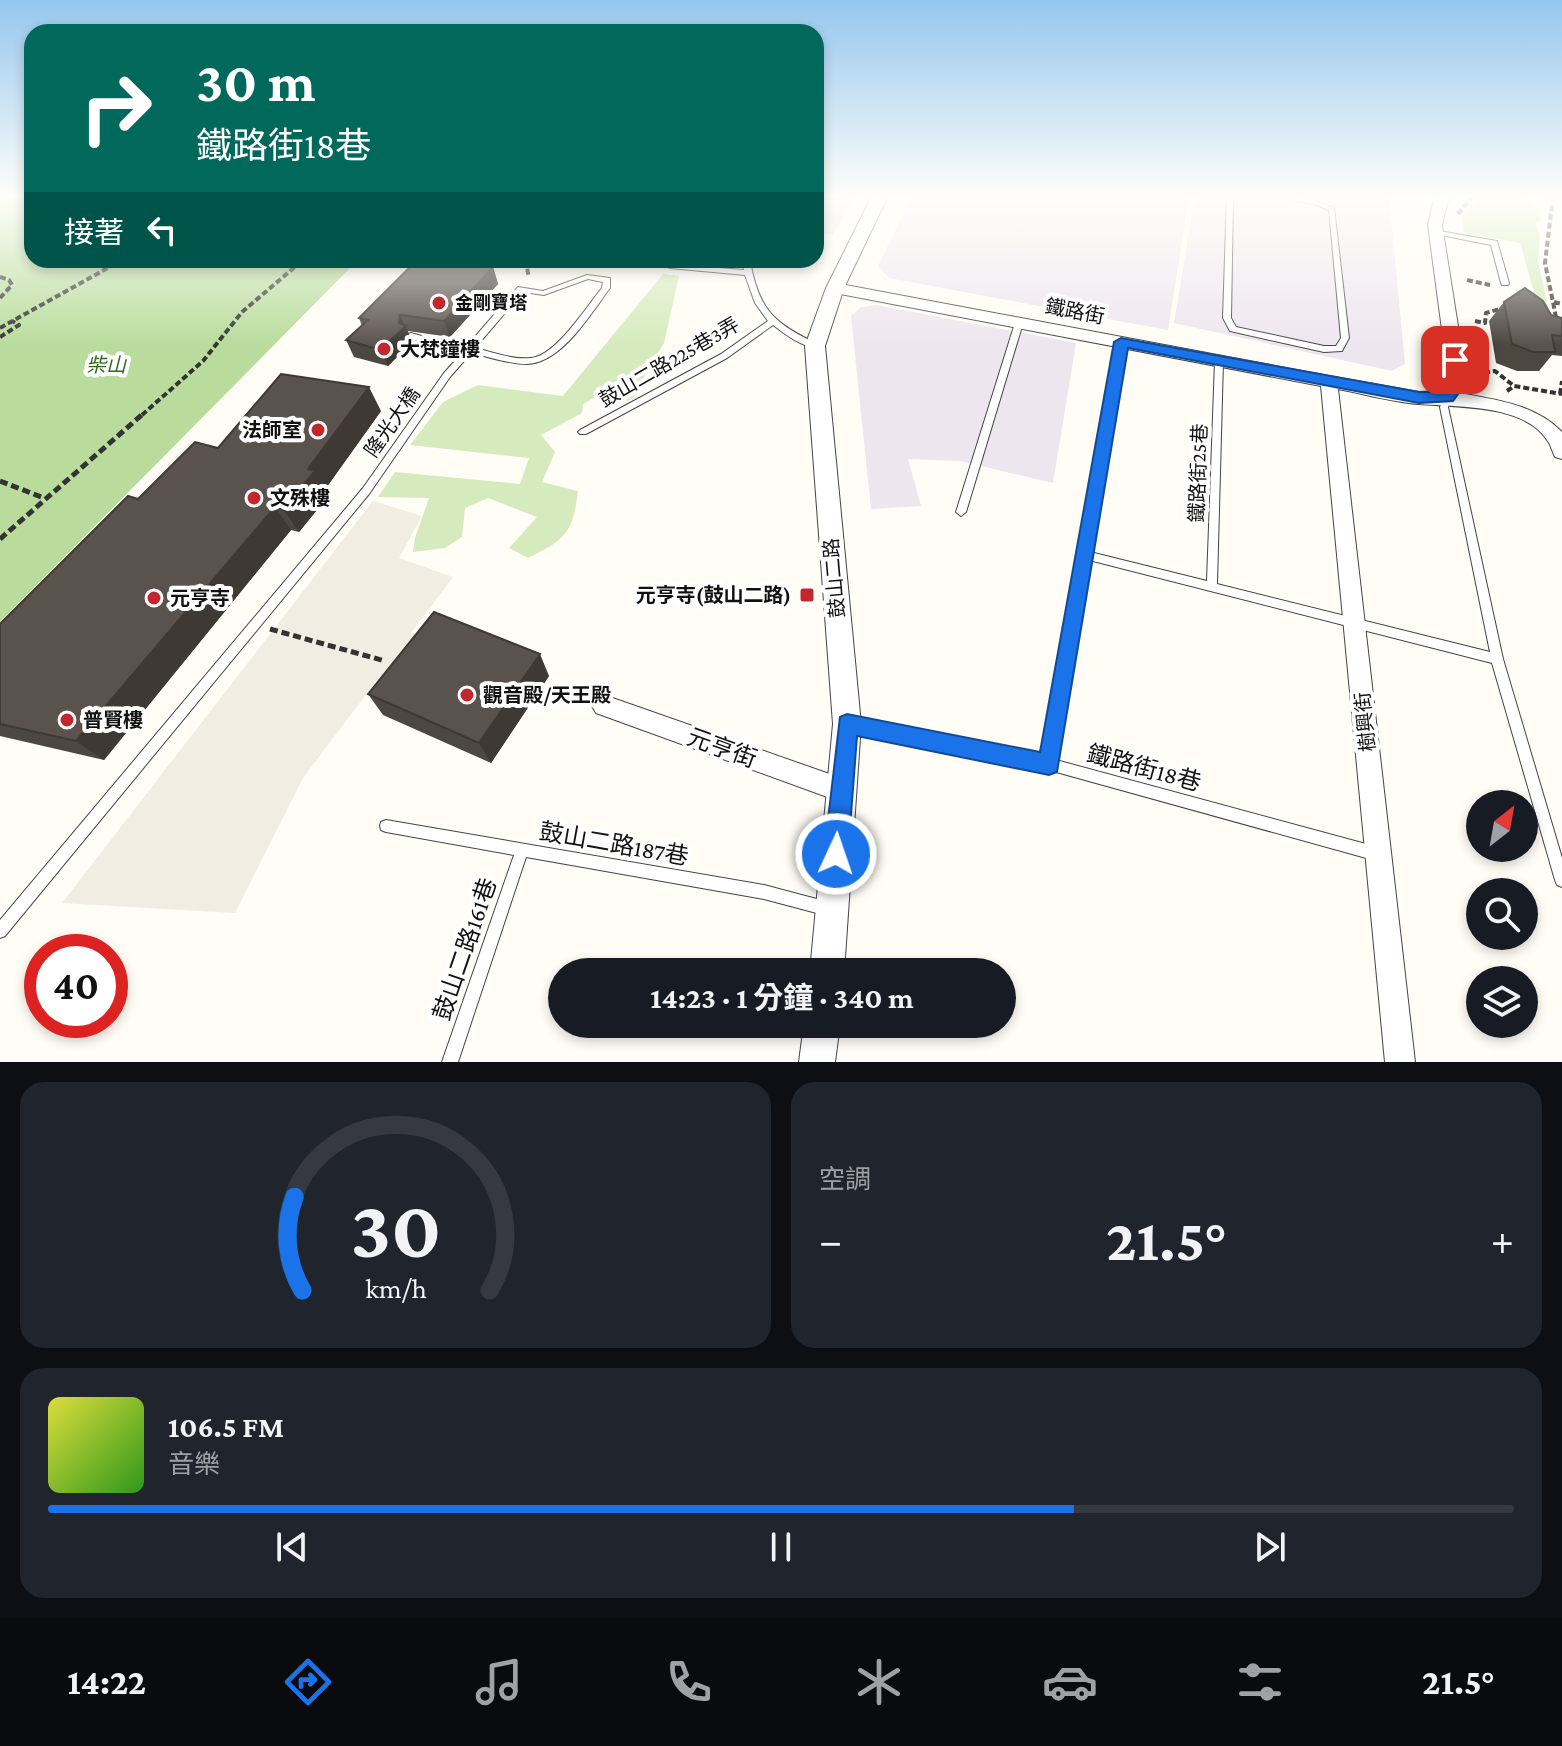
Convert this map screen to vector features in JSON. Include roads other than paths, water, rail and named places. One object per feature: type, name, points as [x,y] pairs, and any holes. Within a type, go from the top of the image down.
[{"type":"street","name":"鼓山二路","points":[[828,958],[847,724],[815,346],[835,288],[856,246]]},
{"type":"street","points":[[1438,246],[1458,383],[1448,397]]},
{"type":"street","name":"鐵路街","points":[[835,288],[1329,382],[1419,398],[1448,397],[1513,409],[1533,417],[1555,436],[1562,452]]},
{"type":"street","name":"樹興街","points":[[1329,382],[1400,1062]]},
{"type":"street","name":"元亨街","points":[[604,706],[841,790]]},
{"type":"street","points":[[817,1062],[820,1038]]},
{"type":"lane","points":[[1229,246],[1227,318],[1233,329],[1309,346],[1339,349],[1345,338],[1336,246]]},
{"type":"lane","points":[[1495,246],[1505,283]]},
{"type":"lane","points":[[692,268],[748,273]]},
{"type":"lane","points":[[747,268],[752,296],[772,322],[792,336],[815,346]]},
{"type":"lane","points":[[411,336],[530,361],[543,358],[557,349],[608,282],[592,276],[544,293],[521,289]]},
{"type":"lane","name":"隆光大橋","points":[[0,931],[366,491],[466,350],[529,278]]},
{"type":"lane","name":"鼓山二路225巷3弄","points":[[583,432],[724,356],[772,322]]},
{"type":"lane","points":[[961,512],[1019,323]]},
{"type":"lane","points":[[1049,764],[1121,342]]},
{"type":"lane","name":"鐵路街25巷","points":[[1212,586],[1219,361]]},
{"type":"lane","points":[[1448,397],[1444,407],[1497,659],[1562,880]]},
{"type":"lane","points":[[1086,555],[1497,659]]},
{"type":"lane","name":"鐵路街18巷","points":[[847,724],[1049,764],[1378,855]]},
{"type":"lane","name":"鼓山二路187巷","points":[[386,826],[764,892],[833,911]]},
{"type":"lane","name":"鼓山二路161巷","points":[[450,1062],[522,850]]},
{"type":"place","name":"金剛寶塔","points":[[439,303]]},
{"type":"place","name":"大梵鐘樓","points":[[384,349]]},
{"type":"place","name":"法師室","points":[[318,430]]},
{"type":"place","name":"文殊樓","points":[[254,498]]},
{"type":"place","name":"元亨寺(鼓山二路)","points":[[807,595]]},
{"type":"place","name":"元亨寺","points":[[154,598]]},
{"type":"place","name":"觀音殿/天王殿","points":[[467,695]]},
{"type":"place","name":"普賢樓","points":[[67,720]]},
{"type":"park label","name":"柴山","points":[[106,365]]}]
